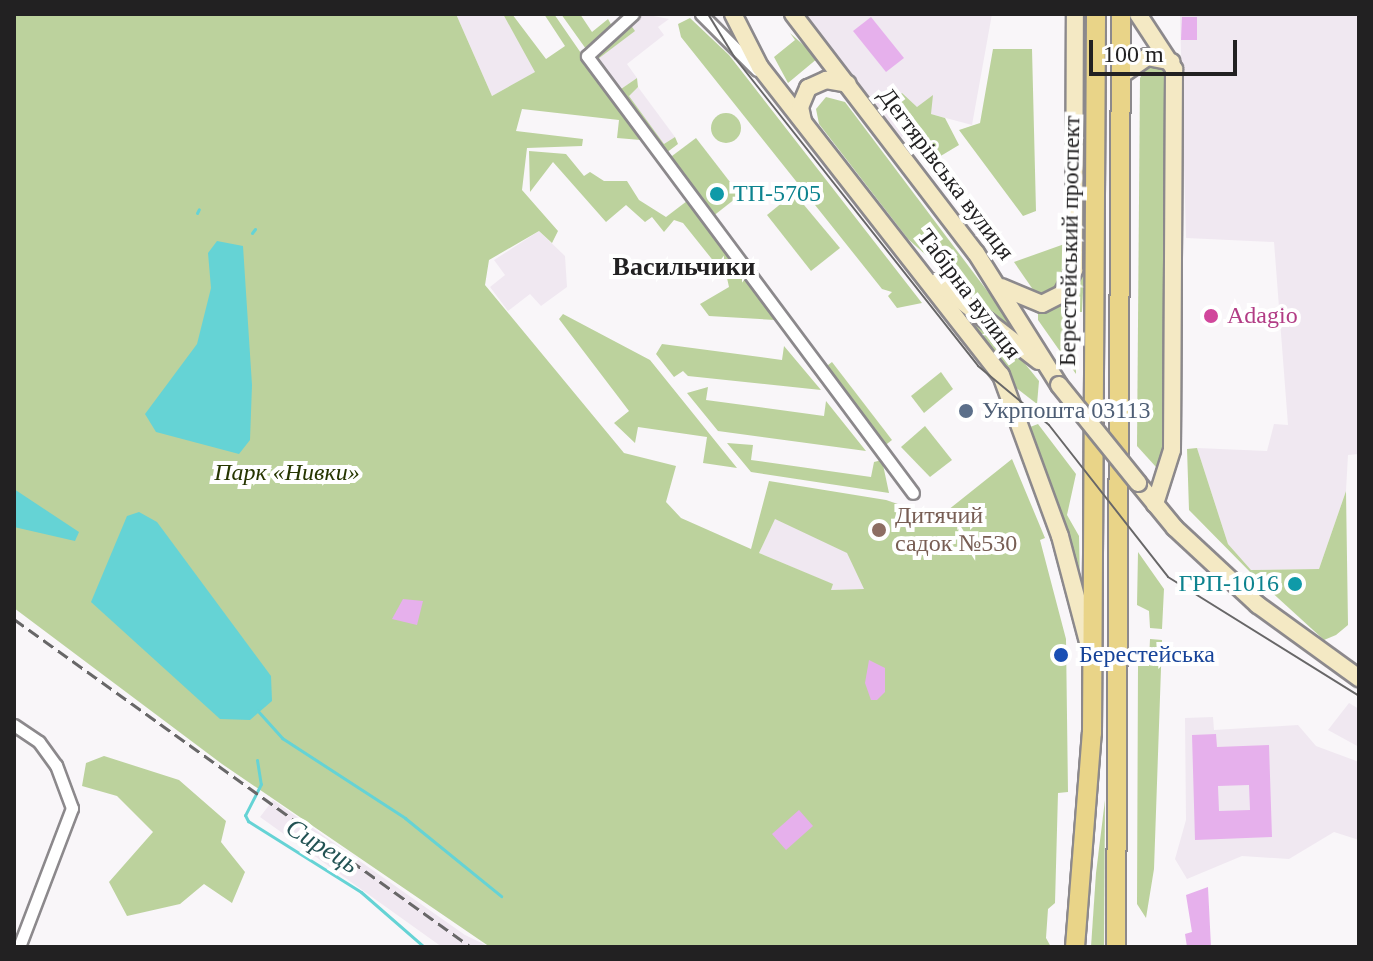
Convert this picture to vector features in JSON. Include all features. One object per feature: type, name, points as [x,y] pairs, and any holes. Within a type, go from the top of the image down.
[{"type":"main road","points":[[733,14],[771,82]]},
{"type":"main road","name":"Дегтярівська вулиця","points":[[793,14],[1000,286],[1059,385],[1155,504],[1258,605],[1359,678]]},
{"type":"main road","points":[[1000,286],[1042,304],[1062,294],[1074,270],[1075,14]]},
{"type":"main road","name":"Берестейський проспект","points":[[1075,947],[1092,663],[1096,14]]},
{"type":"main road","name":"Берестейський проспект","points":[[1116,947],[1121,14]]},
{"type":"main road","points":[[1138,14],[1172,62],[1172,450],[1155,504]]},
{"type":"main road","points":[[1120,76],[1147,57],[1172,62]]},
{"type":"main road","points":[[803,121],[800,107],[808,88],[826,80],[848,84]]},
{"type":"main road","name":"Табірна вулиця","points":[[771,82],[923,272],[1009,392],[1060,536],[1092,663]]},
{"type":"main road","name":"Дегтярівська вулиця","points":[[923,272],[1049,371]]},
{"type":"street","points":[[633,14],[587,56],[913,493]]},
{"type":"street","name":"Табірна вулиця","points":[[701,14],[771,82]]},
{"type":"street","points":[[14,725],[39,742],[56,765],[72,808],[19,947]]},
{"type":"shaded area","points":[[456,14],[503,14],[536,72],[492,96]]},
{"type":"shaded area","points":[[643,14],[669,19],[658,27],[664,35],[627,64],[637,78],[621,89],[598,59],[634,31],[630,24]]},
{"type":"shaded area","points":[[800,14],[992,14],[972,125],[931,114],[899,139]]},
{"type":"shaded area","points":[[1359,14],[1359,454],[1348,455],[1346,491],[1319,569],[1251,570],[1228,544],[1197,448],[1267,451],[1274,424],[1288,425],[1274,242],[1186,238],[1180,16]]},
{"type":"shaded area","points":[[638,87],[675,137],[664,145],[628,95]]},
{"type":"shaded area","points":[[539,231],[565,256],[567,287],[541,306],[530,294],[508,311],[490,287],[505,275],[494,260]]},
{"type":"shaded area","points":[[886,500],[930,514],[939,546],[864,589],[830,590],[832,584],[759,553],[775,518]]},
{"type":"shaded area","points":[[1349,703],[1359,709],[1359,747],[1328,730]]},
{"type":"shaded area","points":[[1213,717],[1214,730],[1298,725],[1316,746],[1359,762],[1359,840],[1334,832],[1289,859],[1242,856],[1187,879],[1175,859],[1186,820],[1185,718]]},
{"type":"shaded area","points":[[273,800],[465,935],[490,947],[442,947],[260,817]]},
{"type":"green space","name":"Парк «Нивки»","points":[[14,14],[456,14],[492,96],[535,72],[503,14],[512,14],[546,59],[565,46],[544,14],[554,14],[641,140],[617,138],[619,120],[522,109],[516,131],[583,139],[582,146],[527,148],[522,190],[558,231],[552,243],[539,231],[489,260],[485,285],[624,453],[676,466],[666,502],[681,518],[751,549],[769,481],[886,500],[938,518],[1012,459],[1045,538],[1040,540],[1066,639],[1068,792],[1058,793],[1055,903],[1048,909],[1046,938],[1051,947],[490,947],[222,764],[14,608]],"holes":[[[775,519],[847,553],[864,589],[831,590],[833,584],[759,553]]]},
{"type":"green space","points":[[561,14],[580,14],[592,32],[608,19],[613,28],[586,49]]},
{"type":"green space","points":[[636,14],[643,14],[630,24],[635,31],[598,59],[621,89],[637,78],[638,87],[629,96],[664,144],[675,137],[678,144],[666,153],[592,55]]},
{"type":"green space","points":[[690,18],[729,55],[922,303],[897,308],[888,296],[892,292],[882,289],[681,37],[678,24]]},
{"type":"green space","points":[[790,33],[818,58],[788,83],[774,57],[795,40]]},
{"type":"green space","points":[[993,49],[1032,49],[1036,211],[1023,216],[959,130],[980,123]]},
{"type":"green space","points":[[1148,63],[1165,67],[1168,76],[1166,456],[1156,467],[1137,446],[1140,78]]},
{"type":"green space","points":[[902,93],[917,107],[933,95],[931,114],[945,118],[959,145],[939,157],[894,100]]},
{"type":"green space","points":[[826,97],[845,102],[1031,349],[908,239],[819,124],[816,109]]},
{"type":"green space","points":[[726,113],[737,117],[741,128],[737,139],[726,143],[715,139],[711,128],[715,117]]},
{"type":"green space","points":[[696,138],[740,195],[712,217],[668,159]]},
{"type":"green space","points":[[529,151],[566,154],[584,176],[590,172],[604,181],[627,181],[639,200],[666,217],[687,201],[775,320],[709,316],[700,304],[729,287],[727,278],[683,223],[674,220],[664,232],[652,217],[645,222],[626,205],[606,222],[553,162],[530,192]]},
{"type":"green space","points":[[794,193],[840,248],[811,271],[767,215]]},
{"type":"green space","points":[[1070,242],[1069,270],[1054,292],[1036,294],[1014,262]]},
{"type":"green space","points":[[1085,253],[1082,312],[1076,312],[1076,374],[1038,320],[1038,312],[1065,303],[1076,291]]},
{"type":"green space","points":[[563,314],[650,360],[737,468],[703,463],[707,437],[638,427],[635,443],[614,423],[629,411],[559,319]]},
{"type":"green space","points":[[967,314],[1014,350],[1039,381],[1037,404],[1015,387]]},
{"type":"green space","points":[[662,344],[782,360],[784,346],[821,390],[688,376],[683,371],[674,377],[656,354]]},
{"type":"green space","points":[[832,362],[892,440],[883,447],[823,369]]},
{"type":"green space","points":[[941,372],[953,389],[924,413],[911,396]]},
{"type":"green space","points":[[708,387],[706,400],[824,416],[826,401],[866,451],[718,431],[687,393]]},
{"type":"green space","points":[[1038,424],[1076,474],[1067,515],[1079,536],[1080,584],[1030,427]]},
{"type":"green space","points":[[925,426],[952,460],[930,477],[901,447]]},
{"type":"green space","points":[[727,443],[753,445],[751,460],[871,477],[874,462],[882,460],[889,493],[751,472]]},
{"type":"green space","points":[[1197,448],[1228,544],[1251,570],[1319,569],[1346,491],[1348,625],[1336,635],[1324,640],[1254,576],[1189,510],[1187,449]]},
{"type":"green space","points":[[1138,552],[1164,589],[1162,629],[1150,628],[1149,611],[1137,605]]},
{"type":"green space","points":[[1150,639],[1162,640],[1154,869],[1146,918],[1137,904],[1138,664],[1149,661]]},
{"type":"green space","points":[[104,756],[179,780],[226,821],[221,842],[245,872],[232,903],[204,884],[180,904],[127,916],[109,882],[153,832],[117,796],[82,786],[86,763]]},
{"type":"green space","points":[[1105,800],[1104,947],[1091,947],[1096,873]]},
{"type":"water","points":[[217,241],[243,246],[252,385],[250,440],[239,454],[156,432],[145,414],[197,344],[211,288],[208,253]]},
{"type":"water","points":[[14,489],[79,532],[75,541],[14,527]]},
{"type":"water","points":[[139,512],[157,522],[271,676],[272,701],[250,720],[220,719],[91,602],[127,516]]},
{"type":"building","points":[[871,17],[904,58],[886,72],[853,31]]},
{"type":"building","points":[[1182,17],[1197,17],[1197,40],[1181,40]]},
{"type":"building","points":[[403,599],[423,601],[417,625],[392,619]]},
{"type":"building","points":[[869,660],[885,668],[885,692],[877,700],[871,700],[865,683]]},
{"type":"building","points":[[1216,734],[1217,747],[1269,745],[1272,837],[1195,840],[1192,735]],"holes":[[[1249,785],[1250,810],[1219,811],[1218,786]]]},
{"type":"building","points":[[799,810],[813,826],[786,850],[772,834]]},
{"type":"building","points":[[1208,887],[1211,947],[1187,947],[1185,934],[1192,932],[1186,895]]},
{"type":"waterway","points":[[197,213],[199,209]]},
{"type":"waterway","points":[[252,233],[255,229]]},
{"type":"waterway","points":[[257,710],[282,738],[405,818],[501,896]]},
{"type":"waterway","name":"Сирець","points":[[257,760],[261,784],[245,815],[248,821],[361,892],[424,947]]},
{"type":"tram line","points":[[708,14],[735,58],[978,366],[1049,425],[1168,577],[1359,696]]},
{"type":"railway","points":[[14,619],[471,947]]},
{"type":"place","name":"ТП-5705","points":[[717,194]]},
{"type":"place","name":"Adagio","points":[[1211,316]]},
{"type":"place","name":"Укрпошта 03113","points":[[966,411]]},
{"type":"place","name":"Дитячий садок №530","points":[[879,530]]},
{"type":"place","name":"ГРП-1016","points":[[1295,584]]},
{"type":"place","name":"Берестейська","points":[[1061,655]]},
{"type":"district","name":"Васильчики","points":[[684,267]]}]
